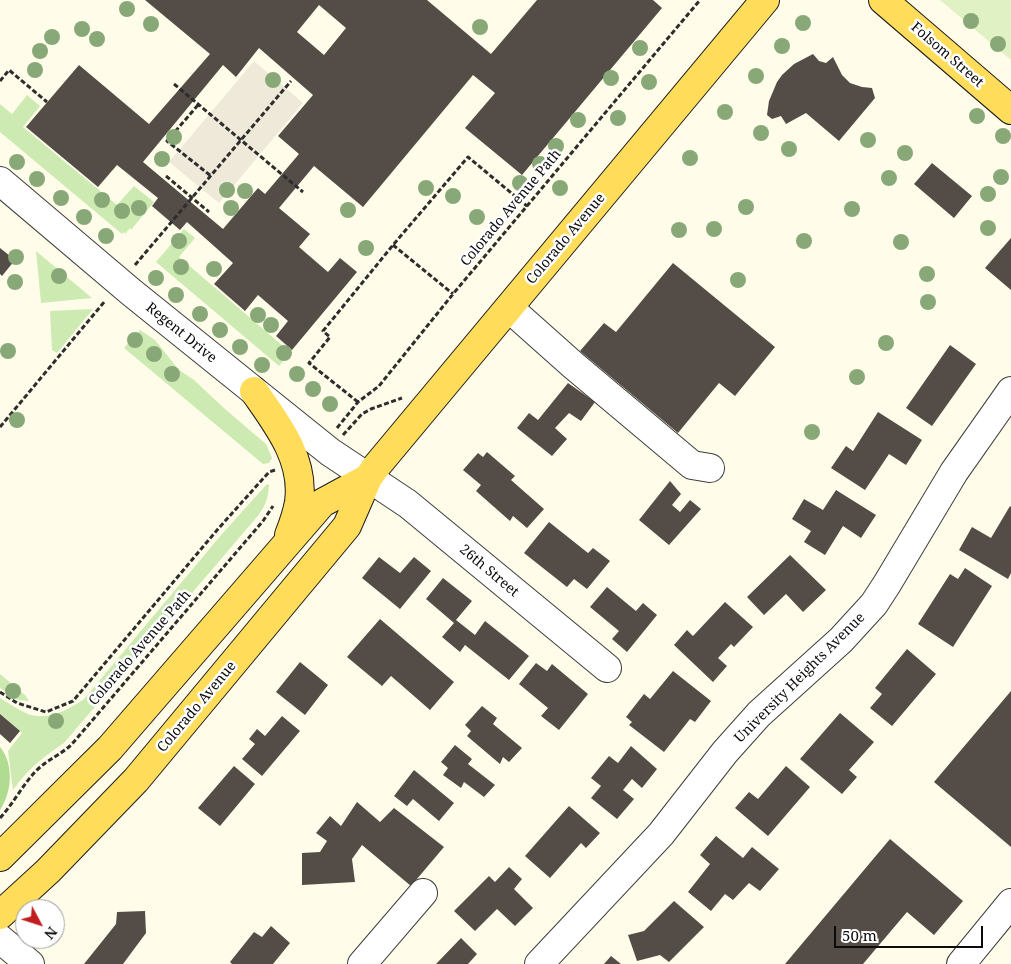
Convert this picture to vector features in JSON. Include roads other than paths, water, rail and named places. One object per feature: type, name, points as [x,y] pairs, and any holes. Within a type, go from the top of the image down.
[{"type":"main road","name":"Colorado Avenue","points":[[0,915],[48,871],[142,773],[347,526],[368,478],[766,0]]},
{"type":"main road","name":"Folsom Street","points":[[883,0],[1011,110]]},
{"type":"main road","points":[[254,391],[287,441],[297,464],[300,482],[299,501],[286,544]]},
{"type":"main road","name":"Colorado Avenue","points":[[0,857],[110,748],[322,503],[368,478]]},
{"type":"street","name":"Regent Drive","points":[[0,181],[120,283],[326,449],[368,478]]},
{"type":"street","points":[[509,308],[573,365],[692,465],[710,468]]},
{"type":"street","name":"University Heights Avenue","points":[[539,964],[661,834],[726,752],[759,714],[841,640],[874,604],[954,472],[1011,391]]},
{"type":"street","name":"26th Street","points":[[368,478],[408,504],[607,668]]},
{"type":"street","points":[[362,964],[423,893]]},
{"type":"street","points":[[961,964],[1011,903]]},
{"type":"street","points":[[0,939],[30,964]]}]
